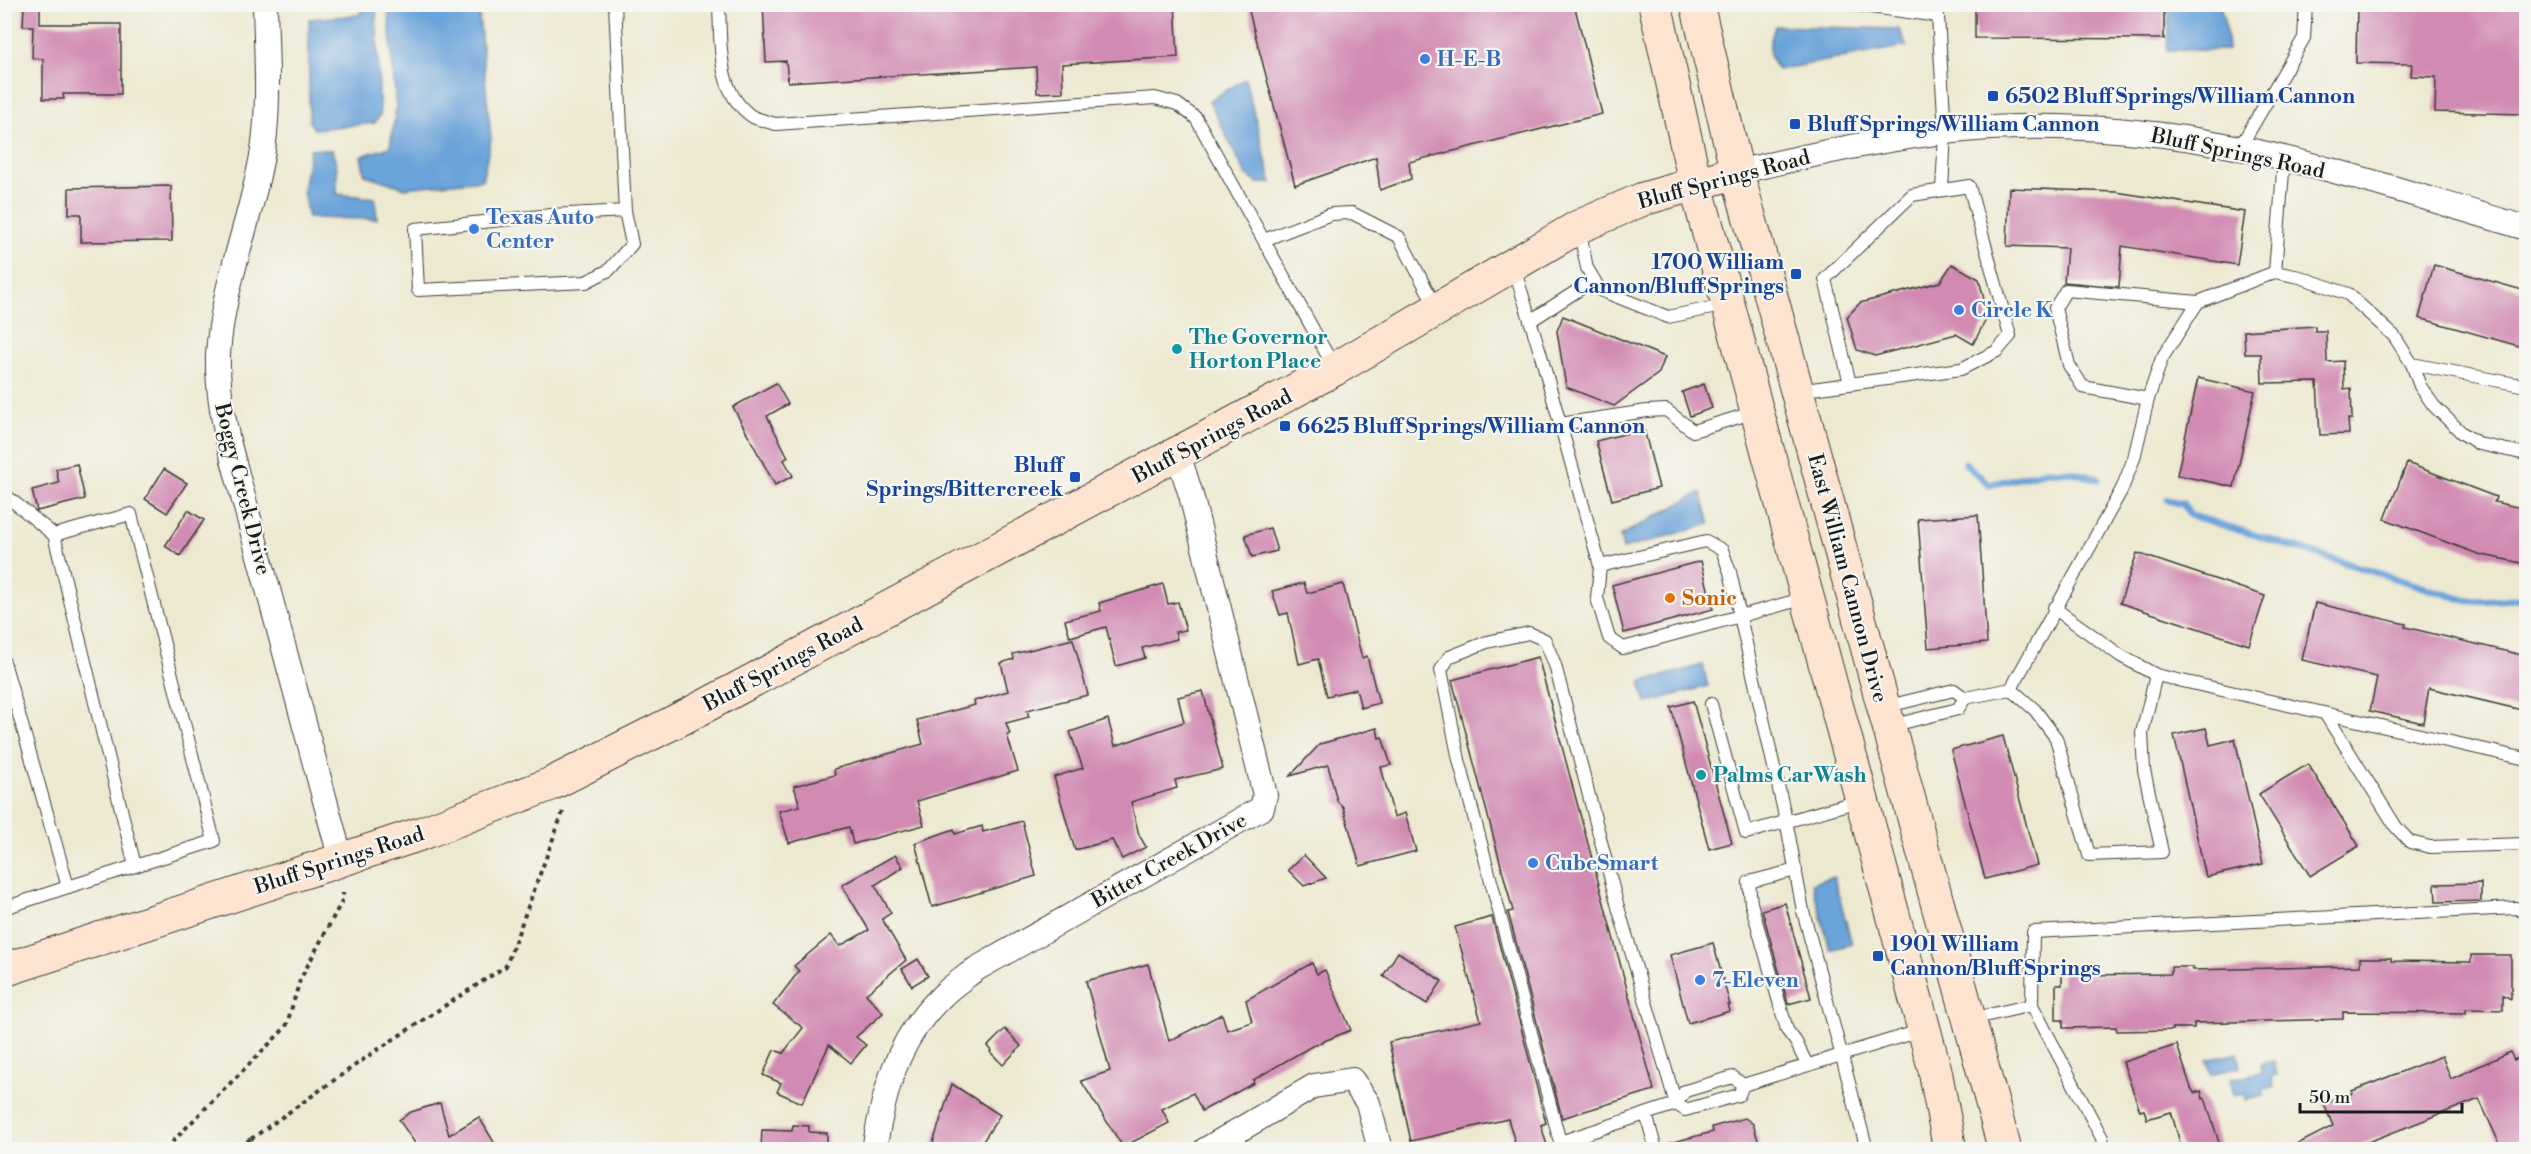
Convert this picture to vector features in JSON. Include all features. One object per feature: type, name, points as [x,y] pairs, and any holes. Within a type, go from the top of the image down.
[{"type":"main road","points":[[1655,4],[1695,182],[1935,1070],[1950,1149]]},
{"type":"main road","name":"East William Cannon Drive","points":[[1697,4],[1737,172],[2005,1149]]},
{"type":"main road","name":"Bluff Springs Road","points":[[4,970],[341,860],[486,810],[551,784],[621,750],[1335,369],[1578,226],[1643,198],[1737,172]]},
{"type":"main road","points":[[1924,1029],[1970,1020]]},
{"type":"street","name":"Boggy Creek Drive","points":[[265,4],[266,78],[263,149],[254,194],[227,296],[218,354],[218,381],[228,441],[341,860]]},
{"type":"street","name":"Bluff Springs Road","points":[[1737,172],[1859,145],[1945,132],[1995,128],[2105,129],[2203,141],[2239,148],[2526,228]]},
{"type":"street","name":"Bitter Creek Drive","points":[[873,1149],[884,1095],[896,1063],[909,1036],[939,998],[976,969],[1262,808],[1265,795],[1194,507],[1178,454]]},
{"type":"street","points":[[1205,1149],[1314,1086],[1352,1080],[1368,1103],[1380,1149]]},
{"type":"lane","points":[[615,4],[625,211],[632,244],[609,270],[586,282],[418,290],[415,229],[551,215],[625,211]]},
{"type":"lane","points":[[719,4],[723,74],[734,98],[754,117],[776,124],[1155,98],[1178,104],[1196,118],[1335,369]]},
{"type":"lane","points":[[1849,4],[1938,16],[1945,132],[1942,190]]},
{"type":"lane","points":[[2239,148],[2304,39],[2306,4]]},
{"type":"lane","points":[[2276,272],[2284,159]]},
{"type":"lane","points":[[1797,391],[1850,384],[1961,369],[1997,351],[2010,336],[1969,186],[1912,195],[1824,279],[1850,384]]},
{"type":"lane","points":[[1264,240],[1331,214],[1352,213],[1399,237],[1438,310]]},
{"type":"lane","points":[[1578,226],[1587,268],[1600,290],[1668,316],[1728,304]]},
{"type":"lane","points":[[1513,264],[1600,566],[1597,598],[1609,638],[1623,648],[1808,598]]},
{"type":"lane","points":[[2148,399],[2083,387],[2069,364],[2055,308],[2066,290],[2198,302],[2276,272],[2300,277],[2348,294],[2394,336],[2412,364],[2420,386],[2434,406],[2462,433],[2479,444],[2526,454]]},
{"type":"lane","points":[[1530,321],[1594,280]]},
{"type":"lane","points":[[2011,689],[2122,489],[2134,458],[2148,399],[2162,358],[2198,302]]},
{"type":"lane","points":[[2412,364],[2526,386]]},
{"type":"lane","points":[[1560,424],[1647,411],[1666,411],[1693,431],[1757,411]]},
{"type":"lane","points":[[4,494],[54,535],[135,866]]},
{"type":"lane","points":[[4,908],[214,841],[130,514],[54,535]]},
{"type":"lane","points":[[1600,566],[1706,541],[1722,550],[1730,572],[1786,820],[1803,911],[1867,1149]]},
{"type":"lane","points":[[2054,608],[2121,657],[2156,675],[2526,759]]},
{"type":"lane","points":[[1743,1085],[1733,1077],[1684,1091],[1676,1104],[1561,1146],[1460,760],[1441,670],[1449,657],[1487,642],[1529,633],[1545,640],[1555,665],[1618,907],[1676,1104],[1685,1110],[1739,1095],[1743,1085]]},
{"type":"lane","points":[[4,662],[68,887]]},
{"type":"lane","points":[[2011,689],[2035,710],[2056,738],[2089,855],[2162,852],[2145,770],[2142,733],[2156,675]]},
{"type":"lane","points":[[1886,717],[1958,709],[1965,698],[2011,689]]},
{"type":"lane","points":[[1886,717],[1954,690],[1965,698]]},
{"type":"lane","points":[[1711,705],[1746,833],[1862,800]]},
{"type":"lane","points":[[2326,715],[2396,827],[2410,842],[2430,847],[2526,844]]},
{"type":"lane","points":[[1796,870],[1749,882],[1751,903],[1787,1030],[1796,1042],[1807,1065]]},
{"type":"lane","points":[[2104,1149],[2102,1138],[2032,1005],[2033,932],[2516,908],[2526,913]]},
{"type":"lane","points":[[1970,1020],[2032,1005]]},
{"type":"lane","points":[[1743,1085],[1924,1029]]},
{"type":"lane","points":[[1646,1114],[1656,1149]]},
{"type":"path","points":[[231,1149],[251,1139],[374,1052],[506,966],[564,809]]},
{"type":"path","points":[[168,1149],[174,1140],[286,1027],[300,980],[343,899],[343,893]]},
{"type":"path","points":[[251,1139],[257,1149]]},
{"type":"water","points":[[361,5],[376,5],[380,115],[375,123],[314,129],[309,121],[309,19],[360,15]]},
{"type":"water","points":[[388,5],[478,5],[491,139],[482,180],[405,188],[365,175],[361,156],[390,147],[396,109]]},
{"type":"water","points":[[2169,5],[2220,5],[2226,28],[2228,50],[2167,50]]},
{"type":"water","points":[[1775,26],[1899,29],[1907,46],[1778,70],[1771,59],[1769,49]]},
{"type":"water","points":[[1245,79],[1272,183],[1258,183],[1246,175],[1209,101]]},
{"type":"water","points":[[310,149],[332,150],[337,167],[337,194],[375,198],[377,219],[308,218],[303,191]]},
{"type":"water","points":[[1701,492],[1710,524],[1623,549],[1620,536]]},
{"type":"water","points":[[1703,665],[1708,686],[1646,703],[1640,682]]},
{"type":"water","points":[[1834,877],[1852,944],[1830,950],[1812,883]]},
{"type":"water","points":[[2238,1053],[2241,1067],[2211,1074],[2207,1060]]},
{"type":"water","points":[[2274,1061],[2277,1075],[2272,1076],[2274,1087],[2263,1090],[2264,1096],[2246,1100],[2245,1094],[2234,1096],[2230,1079],[2262,1072],[2261,1064]]},
{"type":"building","points":[[763,4],[1175,4],[1178,57],[1062,64],[1063,92],[1037,93],[1036,67],[788,82],[786,61],[766,62]]},
{"type":"building","name":"H-E-B","points":[[1247,4],[1574,4],[1602,114],[1409,162],[1411,179],[1380,190],[1376,157],[1295,185]]},
{"type":"building","points":[[1975,4],[2164,4],[2164,39],[1975,38]]},
{"type":"building","points":[[2357,4],[2526,4],[2526,114],[2435,112],[2436,77],[2411,76],[2412,64],[2356,63]]},
{"type":"building","points":[[24,5],[40,5],[40,24],[121,24],[121,94],[63,94],[64,99],[43,99],[43,59],[32,58],[33,26],[23,26]]},
{"type":"building","points":[[171,186],[172,241],[81,242],[81,214],[69,214],[69,188]]},
{"type":"building","points":[[2009,188],[2116,192],[2245,212],[2237,265],[2122,246],[2119,287],[2064,282],[2067,248],[2007,246]]},
{"type":"building","points":[[1952,264],[1979,279],[1988,316],[1973,344],[1956,334],[1875,356],[1857,350],[1847,317],[1860,303],[1940,282]]},
{"type":"building","points":[[2434,265],[2526,291],[2526,348],[2419,318]]},
{"type":"building","points":[[1563,316],[1665,357],[1659,373],[1614,406],[1566,387],[1557,331]]},
{"type":"building","points":[[2315,326],[2315,331],[2326,331],[2327,362],[2343,361],[2344,389],[2351,388],[2352,419],[2348,419],[2349,434],[2320,435],[2317,382],[2262,383],[2261,354],[2245,354],[2244,331]]},
{"type":"building","points":[[2198,378],[2255,391],[2234,487],[2177,475]]},
{"type":"building","points":[[776,383],[788,404],[767,416],[788,457],[784,460],[793,476],[775,485],[733,407]]},
{"type":"building","points":[[1704,384],[1712,408],[1690,416],[1682,392]]},
{"type":"building","points":[[1644,429],[1659,488],[1612,500],[1596,441]]},
{"type":"building","points":[[2407,463],[2496,497],[2494,502],[2526,509],[2526,564],[2478,554],[2385,519]]},
{"type":"building","points":[[77,464],[85,499],[37,511],[32,490],[59,483],[56,469]]},
{"type":"building","points":[[164,469],[187,483],[167,513],[145,499]]},
{"type":"building","points":[[188,510],[204,520],[180,556],[165,546]]},
{"type":"building","points":[[1978,515],[1987,643],[1928,648],[1918,519]]},
{"type":"building","points":[[1270,528],[1277,551],[1252,557],[1245,535]]},
{"type":"building","points":[[2137,553],[2265,596],[2249,645],[2120,603]]},
{"type":"building","name":"Sonic","points":[[1701,561],[1713,609],[1624,633],[1612,585]]},
{"type":"building","points":[[1304,583],[1307,593],[1343,584],[1362,658],[1367,656],[1379,703],[1361,708],[1356,689],[1327,696],[1318,659],[1299,664],[1288,613],[1280,615],[1272,591]]},
{"type":"building","points":[[1163,584],[1168,604],[1178,602],[1186,630],[1175,632],[1177,639],[1142,648],[1145,658],[1116,666],[1106,627],[1070,637],[1065,620],[1101,611],[1099,603]]},
{"type":"building","points":[[2315,603],[2406,624],[2405,627],[2526,656],[2526,711],[2429,688],[2423,723],[2370,711],[2377,677],[2302,660]]},
{"type":"building","points":[[1073,639],[1088,695],[1027,710],[1029,717],[1006,723],[1010,734],[1007,735],[1018,771],[917,801],[924,825],[853,844],[849,827],[789,843],[779,811],[800,806],[794,786],[835,775],[834,769],[923,744],[917,720],[975,705],[974,701],[1008,691],[1001,663],[1014,659],[1013,654]]},
{"type":"building","points":[[1538,657],[1654,1090],[1562,1118],[1508,912],[1513,911],[1452,680]]},
{"type":"building","points":[[1203,691],[1223,769],[1175,780],[1177,788],[1131,802],[1139,835],[1146,847],[1122,859],[1112,840],[1075,850],[1054,777],[1083,768],[1070,732],[1108,719],[1115,746],[1184,722],[1178,697]]},
{"type":"building","name":"Palms CarWash","points":[[1693,701],[1732,843],[1709,849],[1671,707]]},
{"type":"building","points":[[1377,728],[1391,765],[1381,767],[1394,817],[1405,813],[1416,851],[1360,866],[1343,807],[1337,801],[1328,765],[1290,776],[1320,744]]},
{"type":"building","points":[[2206,728],[2210,745],[2235,739],[2263,864],[2206,877],[2174,735]]},
{"type":"building","points":[[2003,736],[2037,865],[1985,879],[1951,750]]},
{"type":"building","points":[[2308,764],[2359,846],[2310,876],[2259,794]]},
{"type":"building","points":[[1022,821],[1036,876],[932,907],[915,843],[954,829],[955,834],[982,826],[983,832]]},
{"type":"building","points":[[895,855],[903,867],[875,885],[891,913],[882,919],[906,960],[866,994],[883,1013],[856,1037],[866,1045],[851,1063],[829,1045],[802,1103],[777,1092],[781,1083],[763,1075],[774,1050],[783,1053],[803,1028],[773,1005],[799,971],[794,966],[831,935],[840,946],[869,930],[842,885]]},
{"type":"building","points":[[1304,855],[1326,878],[1304,886],[1288,870]]},
{"type":"building","points":[[2481,883],[2481,901],[2436,902],[2435,884]]},
{"type":"building","points":[[1785,903],[1811,998],[1788,1004],[1762,910]]},
{"type":"building","points":[[1492,917],[1546,1123],[1541,1125],[1548,1149],[1517,1149],[1508,1119],[1411,1141],[1389,1042],[1481,1021],[1455,927]]},
{"type":"building","name":"7-Eleven","points":[[1713,943],[1730,1011],[1688,1023],[1670,955]]},
{"type":"building","points":[[1398,952],[1442,981],[1427,1004],[1383,976]]},
{"type":"building","points":[[2471,955],[2511,955],[2511,999],[2503,995],[2503,1010],[2466,1009],[2466,1013],[2343,1012],[2343,1019],[2194,1023],[2194,1028],[2172,1028],[2173,1030],[2117,1031],[2116,1027],[2063,1028],[2063,1020],[2056,1020],[2056,985],[2062,985],[2062,971],[2082,970],[2082,975],[2171,974],[2171,967],[2193,967],[2193,970],[2360,966],[2360,958],[2391,958],[2391,961],[2471,962]]},
{"type":"building","points":[[918,959],[928,976],[912,986],[902,969]]},
{"type":"building","points":[[1312,963],[1317,974],[1325,970],[1351,1030],[1312,1046],[1253,1080],[1254,1083],[1202,1111],[1193,1093],[1162,1109],[1169,1123],[1123,1147],[1081,1081],[1110,1071],[1086,981],[1148,964],[1169,1041],[1222,1014],[1227,1030],[1252,1022],[1246,1000]]},
{"type":"building","points":[[1005,1029],[1021,1046],[1003,1065],[990,1052],[992,1051],[988,1046]]},
{"type":"building","points":[[2177,1045],[2191,1088],[2194,1093],[2201,1091],[2203,1099],[2205,1098],[2221,1149],[2182,1149],[2171,1112],[2147,1119],[2144,1110],[2140,1111],[2123,1062]]},
{"type":"building","points":[[2510,1052],[2514,1060],[2520,1057],[2526,1071],[2526,1149],[2502,1149],[2479,1099],[2350,1149],[2288,1149],[2333,1126],[2324,1104],[2353,1093],[2352,1091],[2442,1056],[2451,1079]]},
{"type":"building","points":[[952,1084],[1000,1115],[978,1149],[931,1149]]},
{"type":"building","points":[[440,1103],[449,1135],[479,1117],[498,1149],[419,1149],[399,1120],[411,1112]]},
{"type":"building","points":[[1745,1118],[1753,1124],[1759,1143],[1755,1145],[1756,1149],[1670,1149],[1669,1143],[1713,1132],[1712,1127]]},
{"type":"building","points":[[793,1125],[809,1126],[809,1132],[827,1133],[827,1149],[761,1149],[762,1130],[792,1131]]},
{"type":"waterway","points":[[1965,463],[1989,485],[2047,471],[2071,472],[2098,479]]},
{"type":"waterway","points":[[2168,500],[2183,504],[2190,515],[2468,601],[2526,599]]},
{"type":"place","name":"H-E-B","points":[[1425,59]]},
{"type":"place","name":"6502 Bluff Springs/William Cannon","points":[[1993,96]]},
{"type":"place","name":"Bluff Springs/William Cannon","points":[[1795,124]]},
{"type":"place","name":"Texas Auto Center","points":[[474,229]]},
{"type":"place","name":"1700 William Cannon/Bluff Springs","points":[[1796,274]]},
{"type":"place","name":"Circle K","points":[[1959,310]]},
{"type":"place","name":"The Governor Horton Place","points":[[1177,349]]},
{"type":"place","name":"6625 Bluff Springs/William Cannon","points":[[1285,426]]},
{"type":"place","name":"Bluff Springs/Bittercreek","points":[[1075,477]]},
{"type":"place","name":"Sonic","points":[[1670,598]]},
{"type":"place","name":"Palms CarWash","points":[[1701,775]]},
{"type":"place","name":"CubeSmart","points":[[1533,863]]},
{"type":"place","name":"1901 William Cannon/Bluff Springs","points":[[1878,956]]},
{"type":"place","name":"7-Eleven","points":[[1700,980]]}]
